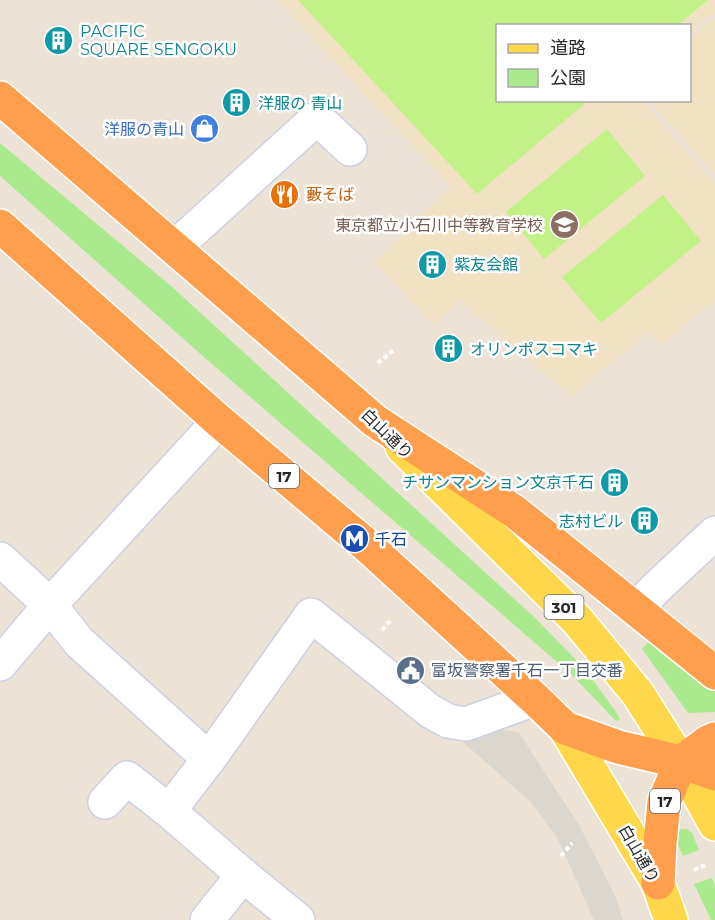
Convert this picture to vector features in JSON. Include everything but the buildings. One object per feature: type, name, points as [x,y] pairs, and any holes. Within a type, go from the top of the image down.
[{"type":"highway","name":"白山通り","points":[[0,98],[375,421]]},
{"type":"highway","name":"白山通り","points":[[0,226],[219,420],[364,543],[565,728]]},
{"type":"highway","points":[[375,421],[516,512],[715,673]]},
{"type":"highway","name":"17","points":[[565,728],[618,747],[681,762],[715,774]]},
{"type":"highway","points":[[681,762],[708,742],[715,740]]},
{"type":"highway","name":"17","points":[[658,883],[664,802],[681,762]]},
{"type":"main road","name":"白山通り","points":[[375,421],[577,620],[639,694],[681,762],[715,824]]},
{"type":"main road","name":"白山通り","points":[[565,728],[658,883],[670,920]]},
{"type":"street","points":[[174,248],[317,118],[351,149]]},
{"type":"street","points":[[0,664],[219,420]]},
{"type":"street","points":[[636,609],[715,533]]},
{"type":"street","points":[[0,559],[51,605],[79,642],[209,759]]},
{"type":"street","points":[[169,811],[209,759],[311,615],[430,711],[448,721],[466,724],[536,699]]},
{"type":"street","points":[[105,802],[127,778],[298,920]]},
{"type":"street","points":[[207,920],[243,875]]},
{"type":"path","points":[[378,363],[395,349]]},
{"type":"path","points":[[561,856],[572,843]]},
{"type":"path","points":[[689,872],[707,864]]},
{"type":"shaded area","name":"東京都立小石川中等教育学校","points":[[277,0],[715,0],[715,12],[691,32],[691,24],[496,24],[496,102],[644,102],[715,184],[715,300],[661,345],[649,332],[571,397],[459,300],[435,325],[375,263],[451,187]]},
{"type":"shaded area","points":[[715,18],[715,176],[651,102],[691,102],[691,38]]},
{"type":"shaded area","points":[[496,730],[519,733],[579,825],[616,898],[623,920],[594,920],[557,837],[530,801],[463,742]]},
{"type":"green space","points":[[298,0],[708,0],[679,24],[496,24],[496,102],[587,102],[477,194]]},
{"type":"green space","points":[[607,129],[645,176],[544,259],[506,212]]},
{"type":"green space","points":[[0,143],[171,286],[534,617],[584,668],[620,719],[616,721],[571,674],[205,358],[0,176]]},
{"type":"green space","points":[[663,195],[701,241],[601,323],[562,277]]},
{"type":"green space","points":[[651,639],[715,690],[715,712],[688,713],[642,649]]},
{"type":"green space","points":[[687,829],[692,833],[699,850],[683,856],[676,840],[677,832]]},
{"type":"green space","points":[[712,878],[715,887],[715,920],[711,920],[694,884]]},
{"type":"place","name":"PACIFIC SQUARE SENGOKU","points":[[59,40]]},
{"type":"place","name":"洋服の 青山","points":[[237,103]]},
{"type":"place","name":"洋服の青山","points":[[205,129]]},
{"type":"place","name":"藪そば","points":[[285,194]]},
{"type":"place","name":"東京都立小石川中等教育学校","points":[[564,225]]},
{"type":"place","name":"紫友会館","points":[[433,264]]},
{"type":"place","name":"オリンポスコマキ","points":[[449,349]]},
{"type":"place","name":"チサンマンション文京千石","points":[[615,482]]},
{"type":"place","name":"志村ビル","points":[[644,521]]},
{"type":"place","name":"千石","points":[[354,539]]},
{"type":"place","name":"富坂警察署千石一丁目交番","points":[[410,670]]}]
